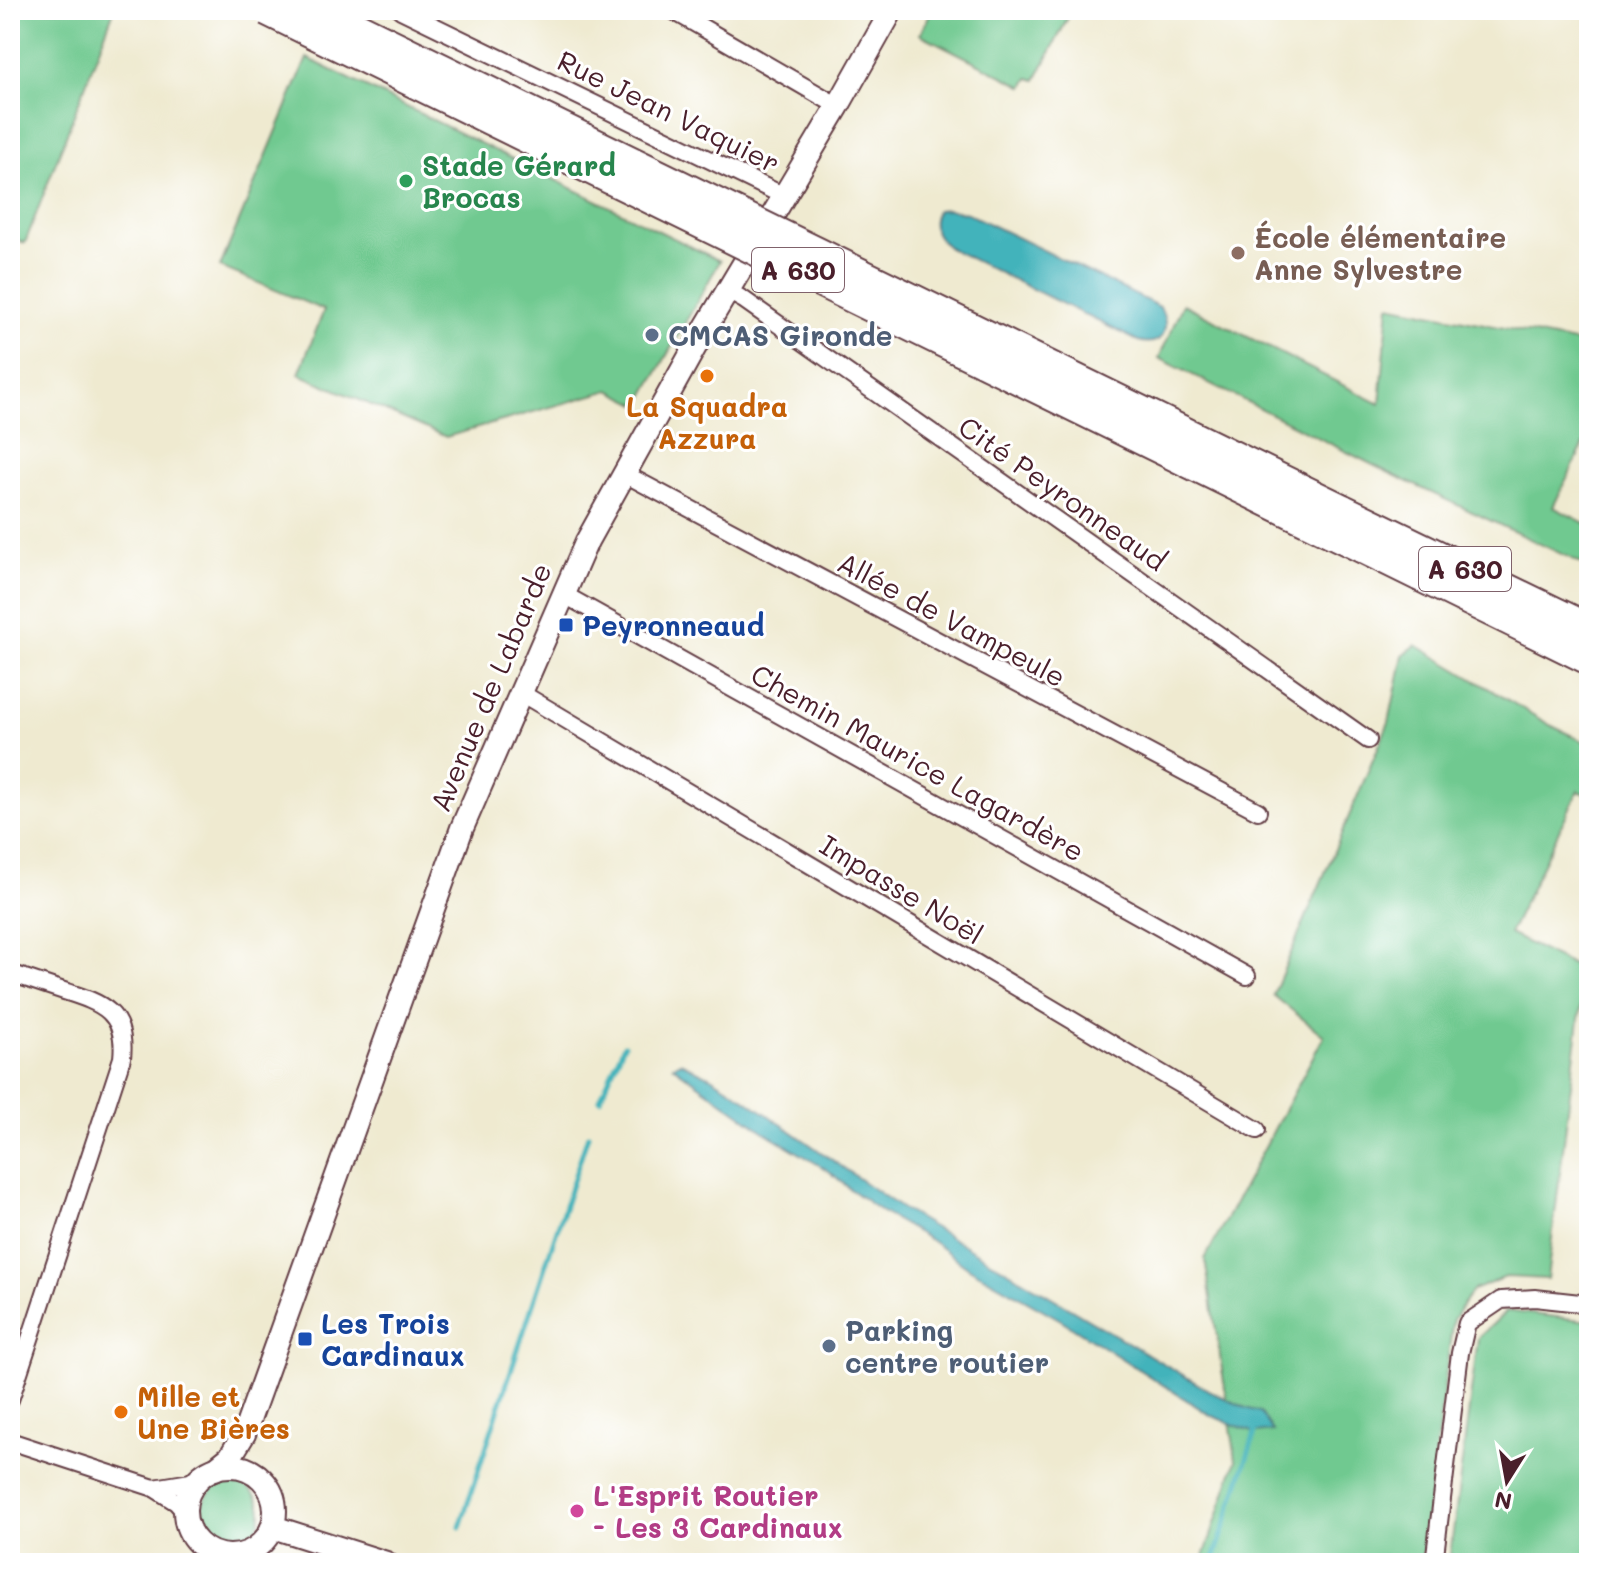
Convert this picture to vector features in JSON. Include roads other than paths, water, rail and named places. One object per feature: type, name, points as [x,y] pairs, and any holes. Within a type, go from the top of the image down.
[{"type":"highway","name":"A 630","points":[[267,10],[1335,520],[1589,629]]},
{"type":"highway","name":"A 630","points":[[321,10],[1335,520],[1589,659]]},
{"type":"main road","name":"Avenue de Labarde","points":[[206,1475],[230,1457],[244,1434],[458,837],[587,541],[623,473],[892,10]]},
{"type":"main road","points":[[188,1523],[207,1550],[220,1560],[256,1549],[273,1527],[275,1505],[266,1484],[247,1458],[244,1434]]},
{"type":"main road","points":[[197,1563],[186,1501],[206,1475],[238,1467],[258,1476]]},
{"type":"main road","points":[[273,1527],[386,1563]]},
{"type":"street","name":"Rue Jean Vaquier","points":[[401,10],[784,196]]},
{"type":"street","points":[[672,10],[838,106]]},
{"type":"street","name":"Cité Peyronneaud","points":[[728,291],[1368,740]]},
{"type":"street","name":"Allée de Vampeule","points":[[623,473],[1258,811]]},
{"type":"street","name":"Chemin Maurice Lagardère","points":[[563,594],[1247,976]]},
{"type":"street","name":"Impasse Noël","points":[[521,693],[1257,1130]]},
{"type":"street","points":[[10,973],[104,1006],[119,1024],[124,1043],[122,1058],[10,1400]]},
{"type":"street","points":[[1434,1563],[1460,1353],[1467,1323],[1501,1300],[1535,1298],[1589,1304]]},
{"type":"street","points":[[10,1441],[154,1488],[176,1502],[188,1523]]},
{"type":"street","points":[[154,1488],[206,1475]]},
{"type":"water","points":[[937,210],[967,213],[1160,307],[1165,322],[1163,334],[1154,342],[1138,341],[949,248],[937,235],[934,226]]},
{"type":"water","points":[[680,1062],[735,1092],[901,1208],[1210,1391],[1260,1412],[1273,1431],[1255,1433],[1212,1416],[1061,1320],[969,1268],[932,1241],[885,1214],[829,1171],[769,1135],[673,1066]]},
{"type":"waterway","points":[[600,1099],[624,1045]]},
{"type":"waterway","points":[[460,1527],[588,1135]]},
{"type":"waterway","points":[[1213,1563],[1255,1433]]},
{"type":"place","name":"Stade Gérard Brocas","points":[[406,181]]},
{"type":"place","name":"École élémentaire Anne Sylvestre","points":[[1238,253]]},
{"type":"place","name":"CMCAS Gironde","points":[[652,335]]},
{"type":"place","name":"La Squadra Azzura","points":[[707,376]]},
{"type":"place","name":"Peyronneaud","points":[[566,625]]},
{"type":"place","name":"Les Trois Cardinaux","points":[[305,1339]]},
{"type":"place","name":"Parking centre routier","points":[[829,1346]]},
{"type":"place","name":"Mille et Une Bières","points":[[121,1412]]},
{"type":"place","name":"L'Esprit Routier - Les 3 Cardinaux","points":[[577,1511]]}]
